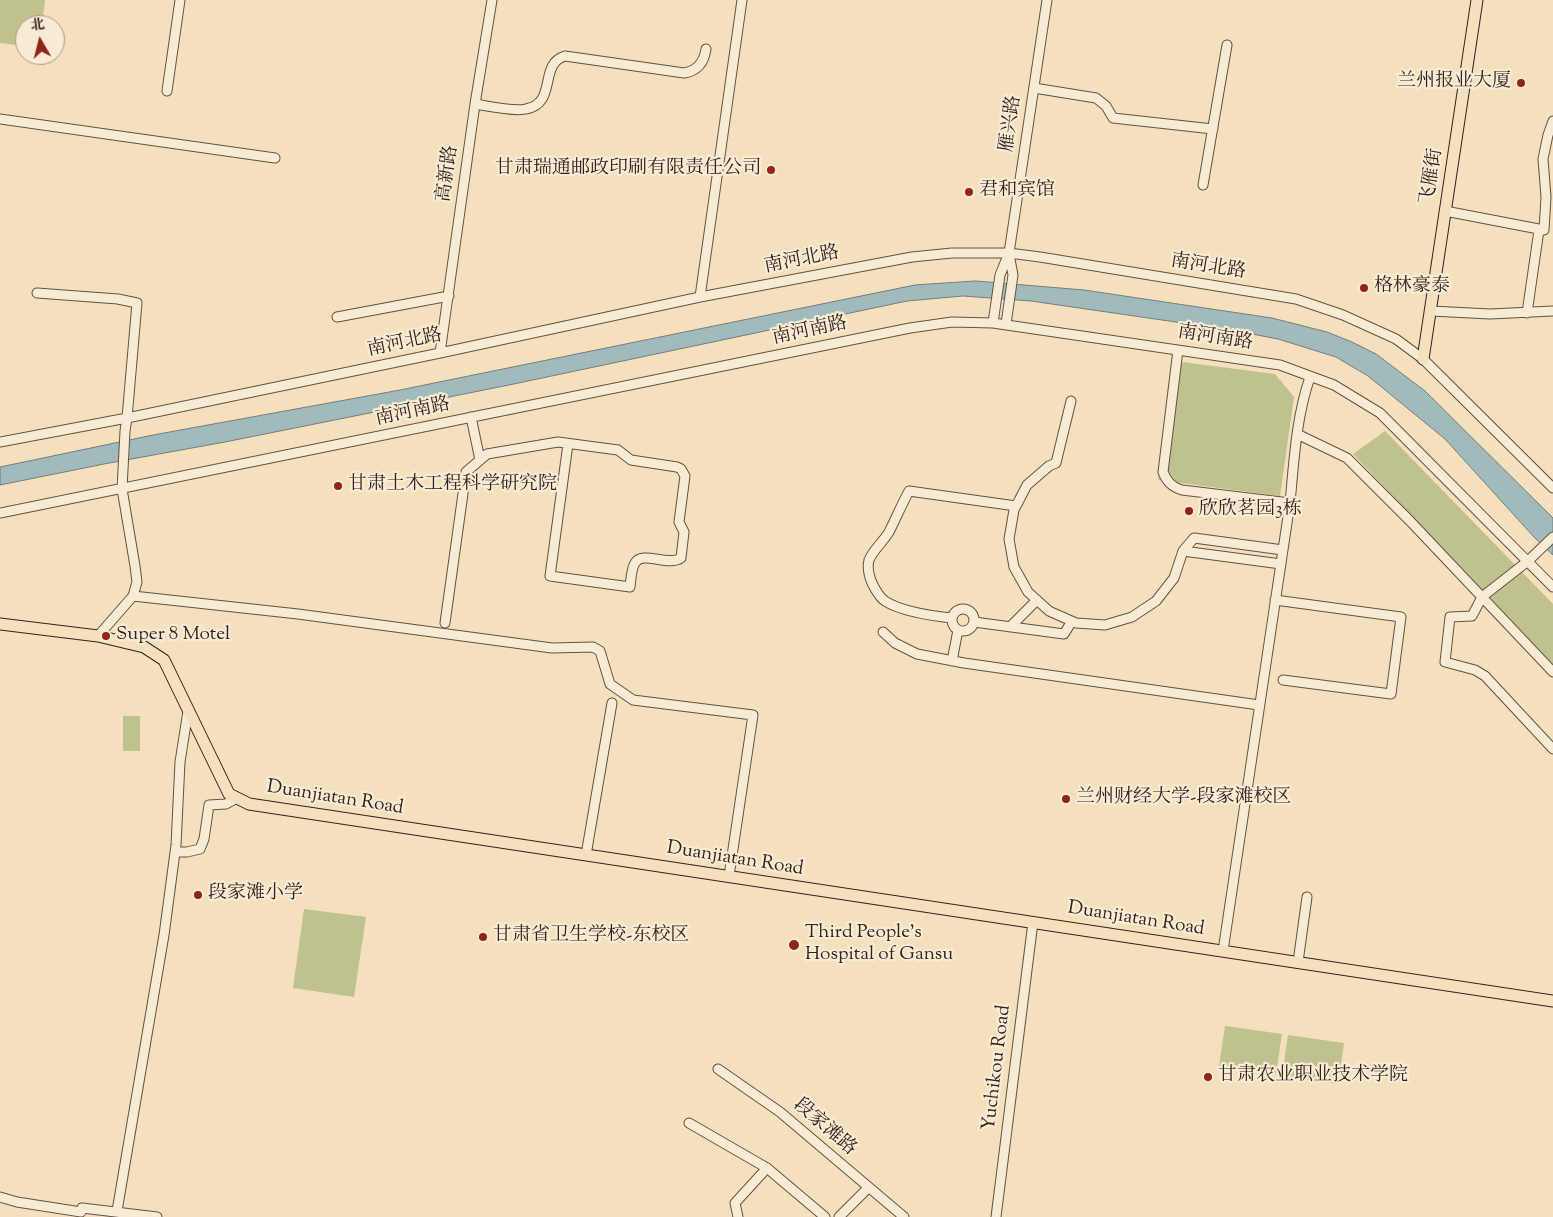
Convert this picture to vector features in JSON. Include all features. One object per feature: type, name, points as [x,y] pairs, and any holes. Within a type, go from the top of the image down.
[{"type":"main road","name":"飞雁街","points":[[1423,359],[1477,0]]},
{"type":"main road","name":"Duanjiatan Road","points":[[0,624],[98,636],[144,647],[164,660],[229,794],[250,804],[1553,1001]]},
{"type":"street","points":[[167,91],[180,0]]},
{"type":"street","name":"高新路","points":[[440,353],[475,104],[492,0]]},
{"type":"street","points":[[700,297],[742,0]]},
{"type":"street","name":"雁兴路","points":[[1009,253],[1047,0]]},
{"type":"street","points":[[1203,185],[1227,45]]},
{"type":"street","points":[[475,104],[520,110],[536,105],[543,98],[551,66],[559,58],[565,56],[684,73],[691,72],[702,63],[706,49]]},
{"type":"street","points":[[1034,88],[1096,98],[1106,106],[1113,118],[1213,129]]},
{"type":"street","points":[[0,118],[274,158]]},
{"type":"street","points":[[1446,211],[1544,230],[1546,197],[1543,159],[1553,121]]},
{"type":"street","points":[[1528,313],[1539,230]]},
{"type":"street","name":"南河北路","points":[[0,442],[127,418],[700,297],[912,257],[952,253],[1009,253],[1296,300],[1343,316],[1396,339],[1423,359],[1553,488]]},
{"type":"street","points":[[993,323],[1000,275],[1009,253]]},
{"type":"street","points":[[1006,324],[1013,275],[1009,253]]},
{"type":"street","points":[[37,293],[137,303],[125,431],[122,489],[137,582],[133,596],[98,636]]},
{"type":"street","points":[[337,317],[449,296]]},
{"type":"street","points":[[1431,311],[1490,314],[1553,312]]},
{"type":"street","name":"南河南路","points":[[0,513],[910,328],[952,322],[993,323],[1280,365],[1334,386],[1380,413],[1553,587]]},
{"type":"street","points":[[1178,350],[1163,472],[1165,478],[1176,488],[1182,490],[1290,503]]},
{"type":"street","points":[[1223,951],[1290,503],[1297,434],[1303,398],[1310,377]]},
{"type":"street","points":[[1071,400],[1056,463],[1049,466],[1028,485],[1014,510],[1009,539],[1014,567],[1028,592],[1049,611],[1076,623],[1105,625],[1132,617],[1156,601],[1162,594],[1174,578],[1183,551],[1194,538],[1283,550]]},
{"type":"street","points":[[471,418],[480,460]]},
{"type":"street","points":[[1297,434],[1347,458],[1410,521],[1553,672]]},
{"type":"street","points":[[445,623],[466,472],[486,454],[558,442],[618,450],[631,460],[681,469],[684,472],[685,480],[679,522],[684,532],[681,558],[672,562],[644,557],[638,559],[634,564],[630,587],[550,576],[568,444]]},
{"type":"street","points":[[952,618],[906,610],[884,601],[870,578],[868,569],[873,552],[888,533],[909,491],[1016,506]]},
{"type":"street","points":[[1553,537],[1528,561],[1482,598],[1472,616],[1450,617],[1445,662],[1475,670],[1485,676],[1553,749]]},
{"type":"street","points":[[1183,551],[1281,564]]},
{"type":"street","points":[[133,596],[298,614],[552,648],[593,647],[600,651],[610,684],[632,700],[753,715],[729,876]]},
{"type":"street","points":[[1010,627],[1037,600]]},
{"type":"street","points":[[1275,600],[1401,618],[1390,694],[1283,680]]},
{"type":"street","points":[[965,609],[973,615],[974,622],[968,630],[958,630],[953,625],[952,618],[955,612],[965,609]]},
{"type":"street","points":[[974,622],[1064,634],[1072,621]]},
{"type":"street","points":[[952,661],[958,630]]},
{"type":"street","points":[[883,632],[895,643],[917,654],[952,661],[1259,705]]},
{"type":"street","points":[[586,855],[612,703]]},
{"type":"street","points":[[117,1211],[164,935],[175,852],[180,762],[188,711]]},
{"type":"street","points":[[175,852],[200,849],[204,839],[209,805],[226,804],[237,798]]},
{"type":"street","points":[[1298,962],[1307,897]]},
{"type":"street","name":"Yuchikou Road","points":[[996,1217],[1032,922]]},
{"type":"street","name":"段家滩路","points":[[718,1069],[780,1112],[904,1217]]},
{"type":"street","points":[[689,1123],[767,1168],[825,1217]]},
{"type":"street","points":[[738,1217],[735,1203],[767,1168]]},
{"type":"street","points":[[839,1217],[868,1188]]},
{"type":"street","points":[[0,1197],[17,1202],[81,1212],[82,1208],[157,1217]]},
{"type":"green space","points":[[0,0],[45,0],[43,15],[15,15],[15,45],[0,43]]},
{"type":"green space","points":[[1174,361],[1275,374],[1294,397],[1280,496],[1158,480]]},
{"type":"green space","points":[[1385,431],[1553,604],[1553,664],[1353,454]]},
{"type":"green space","points":[[123,716],[140,716],[140,751],[123,751]]},
{"type":"green space","points":[[304,909],[366,917],[354,997],[293,988]]},
{"type":"green space","points":[[1225,1026],[1282,1034],[1276,1074],[1219,1066]]},
{"type":"green space","points":[[1288,1035],[1344,1043],[1338,1084],[1282,1076]]},
{"type":"water","points":[[976,281],[1084,290],[1272,318],[1327,332],[1352,342],[1376,354],[1425,391],[1553,518],[1553,555],[1534,537],[1445,439],[1368,376],[1336,357],[1278,339],[1231,330],[1031,301],[963,296],[907,301],[509,385],[0,485],[0,467],[153,435],[400,390],[915,285]]},
{"type":"place","name":"兰州报业大厦","points":[[1521,83]]},
{"type":"place","name":"甘肃瑞通邮政印刷有限责任公司","points":[[771,170]]},
{"type":"place","name":"君和宾馆","points":[[969,192]]},
{"type":"place","name":"格林豪泰","points":[[1364,288]]},
{"type":"place","name":"甘肃土木工程科学研究院","points":[[338,486]]},
{"type":"place","name":"欣欣茗园3栋","points":[[1189,511]]},
{"type":"place","name":"Super 8 Motel","points":[[106,636]]},
{"type":"place","name":"兰州财经大学-段家滩校区","points":[[1066,799]]},
{"type":"place","name":"段家滩小学","points":[[198,895]]},
{"type":"place","name":"甘肃省卫生学校-东校区","points":[[483,937]]},
{"type":"place","name":"Third People's Hospital of Gansu","points":[[794,945]]},
{"type":"place","name":"甘肃农业职业技术学院","points":[[1208,1077]]}]
